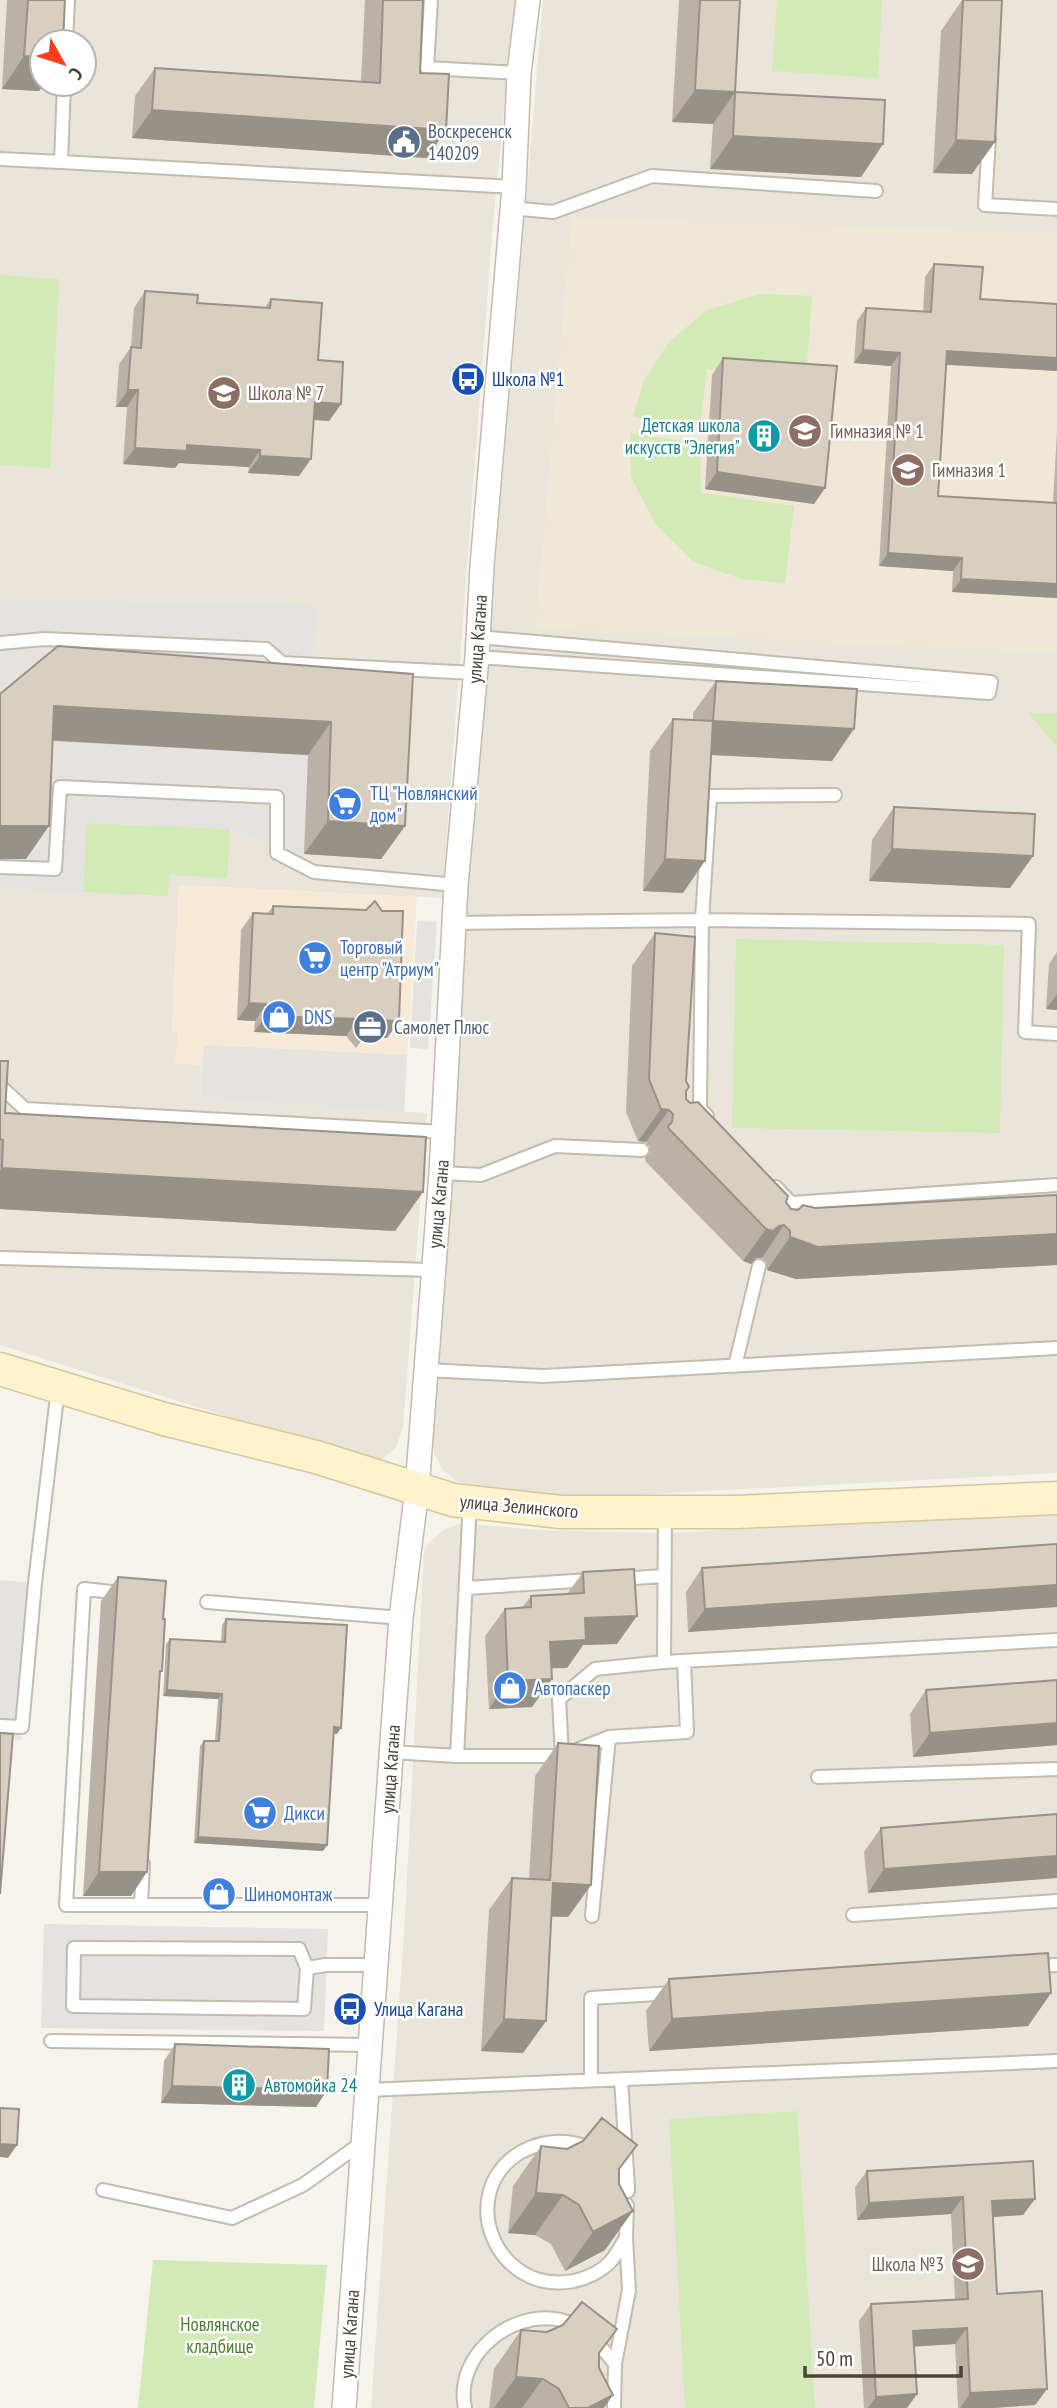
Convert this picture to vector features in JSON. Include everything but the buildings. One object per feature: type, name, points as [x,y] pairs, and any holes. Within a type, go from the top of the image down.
[{"type":"street","name":"улица Кагана","points":[[344,2408],[401,1618],[417,1489],[441,1173],[456,885],[513,198],[519,73],[528,0]]},
{"type":"street","name":"улица Зелинского","points":[[0,1369],[164,1419],[316,1457],[453,1500],[561,1512],[665,1512],[1057,1498]]},
{"type":"lane","points":[[67,28],[68,0]]},
{"type":"lane","points":[[431,0],[427,68],[519,73]]},
{"type":"lane","points":[[61,162],[63,98]]},
{"type":"lane","points":[[989,123],[985,205],[1057,209]]},
{"type":"lane","points":[[0,159],[513,198],[553,212],[653,176],[876,191]]},
{"type":"lane","points":[[0,643],[44,639],[266,649],[282,663],[477,655],[990,682],[989,693],[477,655]]},
{"type":"lane","points":[[0,867],[55,869],[60,788],[87,789],[277,797],[277,853],[314,872],[456,885]]},
{"type":"lane","points":[[718,1128],[695,1112],[702,920],[710,796],[835,795]]},
{"type":"lane","points":[[454,923],[702,920],[1029,924],[1025,1032],[1057,1034]]},
{"type":"lane","points":[[0,1086],[25,1109],[443,1132]]},
{"type":"lane","points":[[441,1173],[481,1175],[555,1146],[642,1150]]},
{"type":"lane","points":[[764,1175],[788,1208],[1057,1185]]},
{"type":"lane","points":[[0,1258],[433,1270]]},
{"type":"lane","points":[[735,1366],[759,1266]]},
{"type":"lane","points":[[425,1370],[542,1376],[1057,1348]]},
{"type":"lane","points":[[0,1726],[22,1727],[35,1583],[58,1388]]},
{"type":"lane","points":[[457,1756],[470,1501]]},
{"type":"lane","points":[[664,1662],[665,1512]]},
{"type":"lane","points":[[467,1588],[664,1576]]},
{"type":"lane","points":[[135,1595],[84,1589],[66,1905],[380,1905]]},
{"type":"lane","points":[[206,1602],[401,1618]]},
{"type":"lane","points":[[562,1756],[559,1699],[595,1669],[664,1662],[1057,1640]]},
{"type":"lane","points":[[391,1752],[457,1756],[562,1756],[609,1737],[687,1732],[684,1661]]},
{"type":"lane","points":[[592,1916],[609,1737]]},
{"type":"lane","points":[[818,1777],[1057,1769]]},
{"type":"lane","points":[[141,1905],[144,1849]]},
{"type":"lane","points":[[853,1915],[1057,1901]]},
{"type":"lane","points":[[74,1948],[299,1949],[307,1968],[304,2009],[73,2006],[74,1948]]},
{"type":"lane","points":[[307,1968],[326,1965],[376,1965]]},
{"type":"lane","points":[[1016,1968],[1057,1965]]},
{"type":"lane","points":[[591,2080],[591,1998],[687,1992]]},
{"type":"lane","points":[[51,2041],[370,2045]]},
{"type":"lane","points":[[367,2090],[1057,2061]]},
{"type":"lane","points":[[614,2408],[615,2364],[629,2290],[626,2238],[628,2191],[621,2079]]},
{"type":"lane","points":[[626,2238],[610,2262],[587,2278],[558,2284],[530,2278],[507,2262],[491,2238],[487,2209],[494,2181],[511,2158],[536,2144],[564,2140],[592,2148],[614,2166],[628,2191]]},
{"type":"lane","points":[[103,2190],[232,2218],[303,2185],[363,2141]]},
{"type":"lane","points":[[465,2408],[462,2396],[471,2362],[494,2335],[526,2320],[561,2320],[572,2325],[593,2336],[615,2364]]},
{"type":"shaded area","points":[[0,0],[515,0],[493,223],[442,898],[179,885],[172,1031],[178,1032],[202,1066],[200,1098],[427,1113],[403,1428],[396,1447],[385,1457],[372,1462],[0,1345]]},
{"type":"shaded area","points":[[543,0],[1057,0],[1057,1473],[570,1498],[458,1482],[443,1470],[434,1453],[432,1440],[463,948]]},
{"type":"shaded area","name":"Гимназия № 1","points":[[572,217],[1057,232],[1057,654],[535,629]]},
{"type":"shaded area","points":[[0,599],[315,606],[312,701],[0,708]]},
{"type":"shaded area","points":[[31,739],[308,755],[304,854],[265,852],[264,840],[230,829],[87,823],[83,892],[0,889],[0,860],[26,860]]},
{"type":"shaded area","points":[[179,885],[417,897],[404,1112],[200,1098],[202,1066],[175,1063],[178,1032],[172,1031]]},
{"type":"shaded area","points":[[417,921],[437,922],[428,1050],[410,1048]]},
{"type":"shaded area","points":[[204,1045],[407,1055],[404,1112],[200,1098]]},
{"type":"shaded area","points":[[1057,1514],[1057,2408],[371,2408],[405,1918],[424,1550],[428,1544],[443,1530],[461,1523],[538,1530],[668,1533]]},
{"type":"shaded area","points":[[0,1580],[35,1583],[21,1740],[0,1738]]},
{"type":"shaded area","points":[[44,1924],[328,1929],[324,2031],[41,2028]]},
{"type":"green space","points":[[777,0],[882,0],[878,78],[772,71]]},
{"type":"green space","points":[[0,275],[59,279],[50,468],[0,465]]},
{"type":"green space","points":[[760,294],[812,296],[806,376],[707,369],[700,427],[633,417],[644,380],[669,342],[707,310]]},
{"type":"green space","points":[[630,433],[700,444],[701,493],[794,506],[785,583],[741,579],[694,562],[656,525],[631,477]]},
{"type":"green space","points":[[1028,713],[1057,714],[1057,747]]},
{"type":"green space","points":[[86,823],[230,829],[227,878],[169,875],[168,896],[83,892]]},
{"type":"green space","points":[[736,939],[1004,945],[1000,1133],[732,1128]]},
{"type":"green space","points":[[797,2111],[815,2408],[685,2408],[669,2119]]},
{"type":"green space","name":"Новлянское кладбище","points":[[153,2260],[327,2265],[314,2408],[138,2408]]},
{"type":"place","name":"Воскресенск 140209","points":[[404,142]]},
{"type":"place","name":"Школа №1","points":[[468,379]]},
{"type":"place","name":"Школа № 7","points":[[224,393]]},
{"type":"place","name":"Гимназия № 1","points":[[805,431]]},
{"type":"place","name":"Детская школа искусств \"Элегия\"","points":[[764,436]]},
{"type":"place","name":"Гимназия 1","points":[[908,470]]},
{"type":"place","name":"ТЦ \"Новлянский дом\"","points":[[345,804]]},
{"type":"place","name":"Торговый центр \"Атриум\"","points":[[315,958]]},
{"type":"place","name":"DNS","points":[[279,1017]]},
{"type":"place","name":"Самолет Плюс","points":[[370,1027]]},
{"type":"place","name":"Автопаскер","points":[[510,1688]]},
{"type":"place","name":"Дикси","points":[[260,1813]]},
{"type":"place","name":"Шиномонтаж","points":[[219,1894]]},
{"type":"place","name":"Улица Кагана","points":[[350,2009]]},
{"type":"place","name":"Автомойка 24","points":[[239,2085]]},
{"type":"place","name":"Школа №3","points":[[968,2264]]}]
